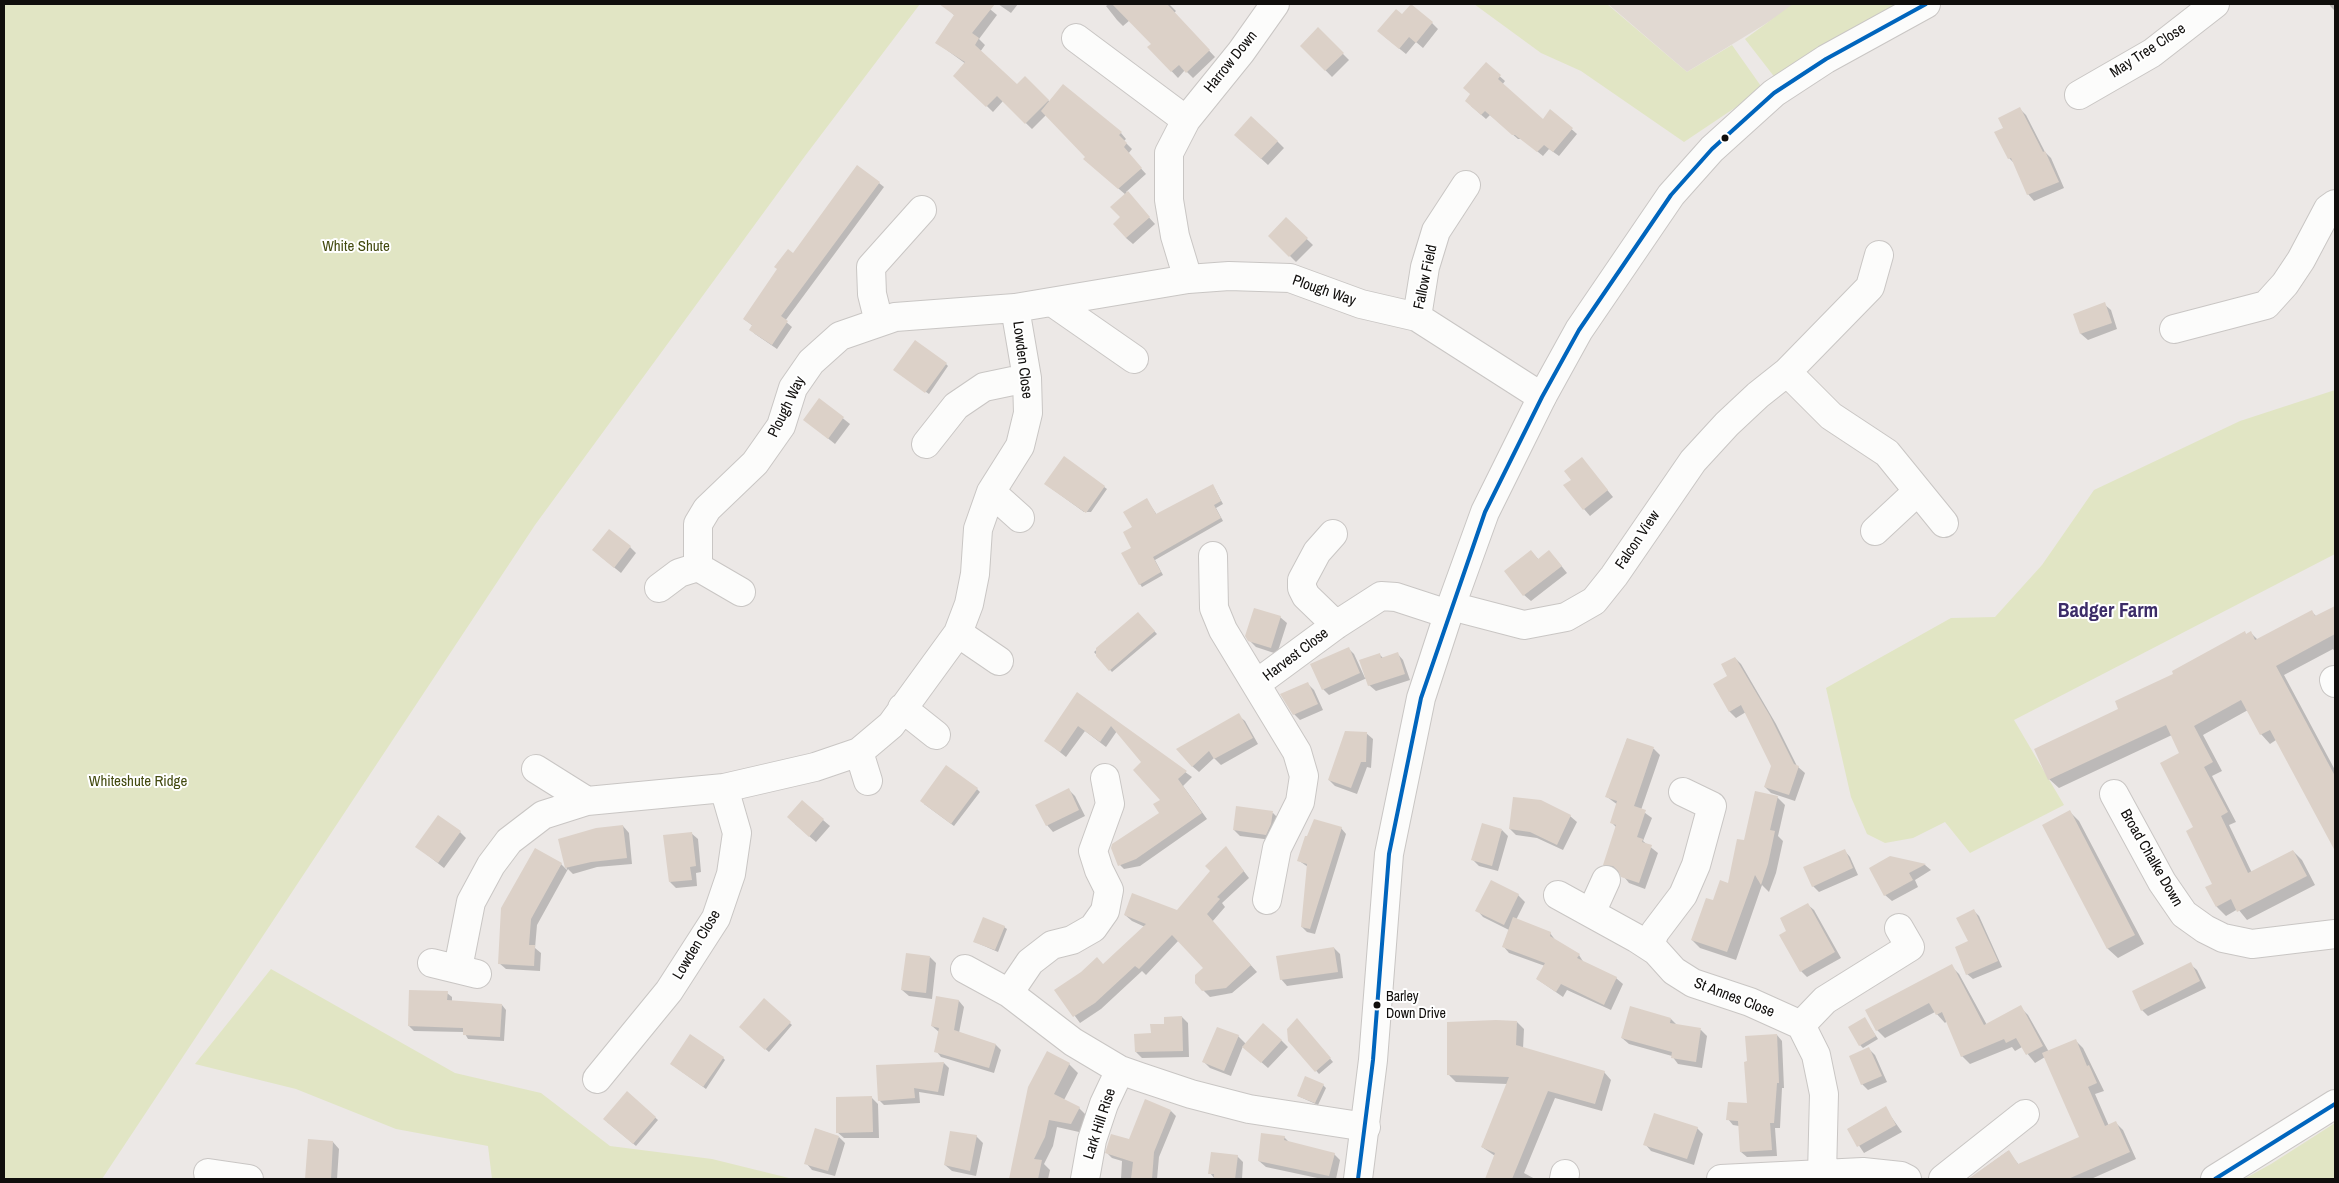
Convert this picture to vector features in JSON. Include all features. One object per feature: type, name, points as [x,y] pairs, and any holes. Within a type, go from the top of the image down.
[{"type":"street","name":"Harrow Down","points":[[1188,279],[1175,236],[1169,200],[1169,153],[1186,120],[1241,52],[1275,4]]},
{"type":"street","points":[[1358,1179],[1366,1127],[1390,854],[1421,698],[1449,610],[1485,512],[1542,398],[1579,330],[1671,195],[1712,149],[1774,93],[1826,59],[1926,4]]},
{"type":"street","name":"May Tree Close","points":[[2078,95],[2152,53],[2214,4]]},
{"type":"street","points":[[1076,38],[1186,120]]},
{"type":"street","name":"Fallow Field","points":[[1417,318],[1425,267],[1436,231],[1466,186]]},
{"type":"street","points":[[2174,330],[2266,305],[2286,284],[2328,209],[2335,204]]},
{"type":"street","points":[[879,322],[872,294],[871,267],[922,210]]},
{"type":"street","name":"Falcon View","points":[[1449,610],[1524,625],[1566,617],[1594,602],[1614,576],[1692,461],[1727,424],[1758,395],[1787,372],[1870,287],[1879,255]]},
{"type":"street","name":"Plough Way","points":[[698,566],[698,524],[707,509],[756,463],[781,426],[793,388],[811,362],[840,336],[895,317],[1015,308],[1188,279],[1229,276],[1290,278],[1362,304],[1417,318],[1542,398]]},
{"type":"street","points":[[1052,302],[1134,359]]},
{"type":"street","name":"Lowden Close","points":[[456,968],[471,902],[491,866],[509,842],[543,815],[587,801],[724,788],[815,767],[859,752],[891,726],[902,708],[958,633],[969,604],[976,574],[978,529],[990,492],[1020,446],[1028,413],[1027,378],[1015,308]]},
{"type":"street","points":[[1787,372],[1831,416],[1887,453],[1944,523]]},
{"type":"street","points":[[926,444],[956,406],[984,387],[1027,378]]},
{"type":"street","points":[[1875,531],[1918,491]]},
{"type":"street","points":[[990,492],[1020,518]]},
{"type":"street","name":"Harvest Close","points":[[1333,534],[1317,552],[1302,580],[1302,588],[1306,596],[1336,625]]},
{"type":"street","name":"Harvest Close","points":[[1214,556],[1214,608],[1223,630],[1297,752],[1304,776],[1300,802],[1277,848],[1267,900]]},
{"type":"street","points":[[659,588],[678,573],[698,566],[741,592]]},
{"type":"street","name":"Harvest Close","points":[[1256,684],[1336,625],[1381,596],[1396,597],[1449,610]]},
{"type":"street","points":[[958,633],[999,661]]},
{"type":"street","points":[[902,708],[936,735]]},
{"type":"street","points":[[859,752],[868,781]]},
{"type":"street","points":[[536,769],[587,801]]},
{"type":"street","points":[[1009,993],[1030,962],[1052,945],[1072,940],[1093,928],[1105,910],[1109,890],[1099,870],[1093,850],[1110,804],[1105,778]]},
{"type":"street","name":"Lowden Close","points":[[597,1080],[669,990],[716,918],[731,874],[737,833],[724,788]]},
{"type":"street","points":[[1648,946],[1655,932],[1683,895],[1696,865],[1712,806],[1683,792]]},
{"type":"street","name":"Broad Chalke Down","points":[[2114,794],[2162,882],[2184,914],[2205,929],[2223,938],[2252,944],[2335,934]]},
{"type":"street","points":[[1591,913],[1606,880]]},
{"type":"street","name":"St Annes Close","points":[[1558,896],[1656,951],[1674,971],[1693,983],[1750,1002],[1801,1025]]},
{"type":"street","points":[[1822,1174],[1824,1094],[1816,1055],[1801,1025],[1825,1000],[1910,947],[1899,928]]},
{"type":"street","points":[[965,969],[1009,993],[1073,1042],[1120,1070],[1191,1094],[1249,1109],[1366,1127]]},
{"type":"street","name":"Lark Hill Rise","points":[[1085,1179],[1086,1165],[1095,1131],[1104,1104],[1120,1070]]},
{"type":"street","points":[[2214,1179],[2335,1104]]},
{"type":"street","points":[[1943,1179],[2025,1114]]},
{"type":"street","points":[[1721,1179],[1863,1172],[1901,1176],[1907,1179]]},
{"type":"shaded area","points":[[1608,4],[1798,4],[1687,72]]},
{"type":"green space","points":[[4,4],[920,4],[805,156],[535,525],[102,1179],[4,1179]]},
{"type":"green space","points":[[1474,4],[1607,4],[1687,72],[1732,45],[1763,89],[1684,142],[1581,71],[1541,53]]},
{"type":"green space","points":[[1793,4],[1914,4],[1776,79],[1745,39]]},
{"type":"green space","points":[[2335,390],[2335,554],[2014,720],[2064,805],[1970,853],[1945,822],[1913,838],[1885,843],[1867,834],[1851,797],[1826,688],[1951,618],[1995,617],[2042,565],[2094,490],[2240,421]]},
{"type":"green space","points":[[271,969],[455,1073],[541,1093],[610,1146],[712,1159],[793,1179],[492,1179],[488,1146],[396,1129],[296,1089],[195,1064]]},
{"type":"green space","points":[[2335,1123],[2335,1179],[2244,1179],[2271,1164]]},
{"type":"building","points":[[939,4],[995,4],[972,33],[979,38],[975,45],[1017,84],[1025,76],[1049,100],[1025,124],[997,96],[986,107],[953,76],[965,62],[935,43],[954,15]]},
{"type":"building","points":[[1112,4],[1167,4],[1210,50],[1186,73],[1179,65],[1171,72],[1147,47],[1151,44]]},
{"type":"building","points":[[1411,4],[1433,22],[1416,43],[1409,37],[1399,49],[1377,31],[1396,9],[1402,14]]},
{"type":"building","points":[[1318,27],[1344,53],[1325,71],[1300,46]]},
{"type":"building","points":[[1486,62],[1501,75],[1498,79],[1543,119],[1550,109],[1573,128],[1553,152],[1544,145],[1537,152],[1515,135],[1512,135],[1485,111],[1481,115],[1465,101],[1470,94],[1463,88]]},
{"type":"building","points":[[1063,84],[1122,132],[1119,135],[1127,143],[1124,147],[1142,168],[1118,189],[1083,159],[1085,157],[1041,111]]},
{"type":"building","points":[[2020,107],[2043,152],[2045,151],[2059,182],[2027,195],[2011,158],[2008,159],[1994,132],[2003,128],[1998,118]]},
{"type":"building","points":[[1251,116],[1278,141],[1261,159],[1234,135]]},
{"type":"building","points":[[857,165],[880,182],[781,316],[788,321],[772,345],[749,330],[752,325],[743,319],[777,269],[774,267],[788,249],[793,253]]},
{"type":"building","points":[[1128,191],[1150,217],[1126,238],[1113,224],[1120,217],[1110,207]]},
{"type":"building","points":[[1286,217],[1308,238],[1289,257],[1268,236]]},
{"type":"building","points":[[2105,302],[2112,323],[2080,334],[2073,314]]},
{"type":"building","points":[[915,340],[947,363],[925,393],[893,370]]},
{"type":"building","points":[[819,398],[844,417],[828,439],[803,420]]},
{"type":"building","points":[[1064,456],[1105,486],[1086,513],[1044,484]]},
{"type":"building","points":[[1582,457],[1608,490],[1583,510],[1563,485],[1571,480],[1564,471]]},
{"type":"building","points":[[1213,484],[1221,501],[1214,505],[1221,518],[1153,557],[1161,572],[1139,585],[1121,553],[1131,548],[1123,532],[1132,527],[1123,512],[1147,498],[1156,514]]},
{"type":"building","points":[[609,529],[631,546],[614,568],[592,550]]},
{"type":"building","points":[[1531,550],[1538,559],[1549,550],[1562,566],[1523,596],[1504,571]]},
{"type":"building","points":[[2335,606],[2335,634],[2276,666],[2335,776],[2335,851],[2270,730],[2260,735],[2241,700],[2194,726],[2213,762],[2204,767],[2228,812],[2221,816],[2248,873],[2293,850],[2307,876],[2237,912],[2231,899],[2216,907],[2205,887],[2212,884],[2186,831],[2193,827],[2160,763],[2179,753],[2166,725],[2048,780],[2034,749],[2118,709],[2115,701],[2173,674],[2172,671],[2245,631],[2246,634],[2251,631],[2255,640],[2312,610],[2315,616]]},
{"type":"building","points":[[1254,608],[1281,616],[1271,648],[1248,641],[1245,636]]},
{"type":"building","points":[[1138,612],[1155,631],[1109,671],[1096,656],[1096,648]]},
{"type":"building","points":[[1349,647],[1360,673],[1322,690],[1310,664]]},
{"type":"building","points":[[1398,652],[1405,674],[1368,686],[1359,660],[1380,653],[1381,658]]},
{"type":"building","points":[[1735,657],[1770,716],[1794,764],[1799,766],[1789,795],[1764,787],[1771,766],[1741,705],[1729,712],[1713,684],[1727,676],[1721,664]]},
{"type":"building","points":[[1308,682],[1318,704],[1293,715],[1280,694]]},
{"type":"building","points":[[1077,692],[1187,771],[1178,779],[1202,813],[1136,859],[1118,866],[1111,848],[1112,844],[1159,813],[1153,804],[1160,800],[1133,770],[1141,762],[1111,726],[1100,742],[1078,726],[1060,752],[1044,741]]},
{"type":"building","points":[[1239,713],[1253,738],[1214,759],[1209,751],[1192,767],[1176,749]]},
{"type":"building","points":[[1345,731],[1367,732],[1366,762],[1361,762],[1351,788],[1328,780]]},
{"type":"building","points":[[1627,738],[1654,747],[1634,806],[1646,810],[1637,837],[1643,839],[1642,842],[1652,845],[1639,883],[1621,877],[1613,866],[1603,865],[1616,825],[1610,823],[1617,801],[1605,797]]},
{"type":"building","points":[[946,765],[978,788],[951,824],[920,801]]},
{"type":"building","points":[[1069,788],[1079,810],[1046,826],[1035,805]]},
{"type":"building","points":[[1755,791],[1778,796],[1770,830],[1775,831],[1768,864],[1761,885],[1755,875],[1727,952],[1691,940],[1706,898],[1713,900],[1720,880],[1728,883],[1737,839],[1744,840]]},
{"type":"building","points":[[1513,797],[1541,800],[1571,815],[1557,845],[1530,832],[1509,829]]},
{"type":"building","points":[[802,800],[824,819],[809,837],[787,817]]},
{"type":"building","points":[[1236,806],[1273,811],[1271,824],[1266,835],[1233,830]]},
{"type":"building","points":[[2070,810],[2135,935],[2107,949],[2042,825]]},
{"type":"building","points":[[438,815],[461,831],[438,863],[415,847]]},
{"type":"building","points":[[1314,819],[1342,827],[1310,929],[1301,927],[1307,864],[1297,861],[1305,836],[1307,836]]},
{"type":"building","points":[[1482,823],[1502,829],[1492,866],[1471,860]]},
{"type":"building","points":[[623,825],[627,858],[591,862],[565,868],[558,839],[596,828]]},
{"type":"building","points":[[692,832],[696,866],[690,867],[692,880],[669,882],[663,835]]},
{"type":"building","points":[[1226,846],[1244,871],[1217,897],[1220,899],[1207,914],[1251,965],[1226,988],[1202,991],[1195,983],[1195,975],[1203,968],[1172,935],[1139,969],[1135,966],[1095,1003],[1073,1017],[1054,990],[1081,972],[1097,957],[1103,964],[1146,924],[1124,915],[1132,893],[1177,910],[1210,871],[1205,866]]},
{"type":"building","points":[[535,848],[562,863],[531,919],[529,945],[535,945],[534,966],[498,964],[501,908]]},
{"type":"building","points":[[1845,849],[1853,868],[1812,887],[1803,867]]},
{"type":"building","points":[[1890,856],[1926,864],[1909,873],[1913,880],[1884,896],[1869,868]]},
{"type":"building","points":[[1491,880],[1519,894],[1504,925],[1475,911]]},
{"type":"building","points":[[1808,903],[1835,952],[1800,972],[1779,935],[1786,931],[1780,918]]},
{"type":"building","points":[[1974,909],[1998,961],[1966,975],[1955,947],[1968,941],[1956,918]]},
{"type":"building","points":[[983,917],[1005,926],[995,950],[973,942]]},
{"type":"building","points":[[1513,917],[1551,932],[1550,936],[1580,954],[1577,958],[1617,977],[1604,1005],[1561,984],[1556,992],[1536,979],[1545,963],[1502,947]]},
{"type":"building","points":[[1334,947],[1338,972],[1280,980],[1276,956]]},
{"type":"building","points":[[906,953],[930,956],[926,993],[901,990]]},
{"type":"building","points":[[2191,962],[2200,981],[2141,1011],[2132,991]]},
{"type":"building","points":[[1952,964],[1984,1025],[2021,1005],[2043,1046],[2026,1055],[2016,1038],[2006,1043],[2004,1039],[1961,1057],[1942,1012],[1936,1015],[1929,1003],[1876,1031],[1865,1010]]},
{"type":"building","points":[[409,990],[448,991],[447,1000],[502,1004],[500,1037],[463,1035],[463,1028],[408,1026]]},
{"type":"building","points":[[936,996],[959,1000],[954,1030],[996,1044],[989,1068],[934,1052],[939,1028],[931,1026]]},
{"type":"building","points":[[764,998],[791,1022],[765,1050],[739,1027]]},
{"type":"building","points":[[1630,1006],[1671,1018],[1670,1023],[1701,1028],[1696,1062],[1671,1058],[1672,1052],[1621,1038]]},
{"type":"building","points":[[1182,1016],[1183,1051],[1135,1052],[1134,1034],[1151,1033],[1150,1024],[1164,1024],[1164,1017]]},
{"type":"building","points":[[1865,1017],[1876,1036],[1859,1046],[1848,1027]]},
{"type":"building","points":[[1297,1018],[1331,1058],[1315,1072],[1288,1041],[1287,1029]]},
{"type":"building","points":[[1517,1021],[1516,1045],[1605,1071],[1595,1104],[1548,1091],[1512,1179],[1485,1179],[1495,1153],[1481,1147],[1509,1077],[1447,1075],[1447,1022]]},
{"type":"building","points":[[1263,1023],[1282,1040],[1261,1063],[1242,1047]]},
{"type":"building","points":[[1217,1027],[1239,1035],[1224,1071],[1202,1062]]},
{"type":"building","points":[[690,1034],[724,1057],[703,1087],[670,1064]]},
{"type":"building","points":[[1777,1034],[1779,1083],[1777,1083],[1774,1123],[1770,1123],[1772,1150],[1740,1152],[1738,1121],[1726,1120],[1728,1102],[1747,1103],[1744,1062],[1747,1061],[1745,1036]]},
{"type":"building","points":[[2076,1039],[2087,1066],[2089,1065],[2097,1083],[2088,1087],[2105,1126],[2116,1121],[2130,1152],[2068,1179],[1968,1179],[2009,1150],[2018,1164],[2079,1137],[2042,1053]]},
{"type":"building","points":[[1869,1047],[1882,1076],[1861,1085],[1849,1056]]},
{"type":"building","points":[[1047,1051],[1070,1063],[1054,1094],[1080,1107],[1071,1124],[1049,1120],[1045,1137],[1034,1159],[1042,1160],[1038,1179],[1009,1179],[1028,1087]]},
{"type":"building","points":[[944,1062],[938,1092],[914,1088],[915,1098],[878,1101],[876,1065]]},
{"type":"building","points":[[1305,1076],[1324,1084],[1315,1103],[1297,1096]]},
{"type":"building","points":[[627,1091],[656,1117],[633,1144],[603,1119]]},
{"type":"building","points":[[872,1096],[873,1132],[836,1133],[836,1097]]},
{"type":"building","points":[[1145,1099],[1171,1110],[1154,1152],[1152,1179],[1131,1179],[1133,1162],[1105,1153],[1111,1134],[1129,1139]]},
{"type":"building","points":[[1886,1106],[1896,1125],[1857,1147],[1847,1129]]},
{"type":"building","points":[[1654,1113],[1698,1127],[1687,1159],[1643,1145]]},
{"type":"building","points":[[815,1128],[839,1136],[828,1171],[804,1164]]},
{"type":"building","points":[[950,1131],[977,1135],[970,1171],[944,1165]]},
{"type":"building","points":[[1261,1133],[1285,1136],[1284,1140],[1335,1153],[1329,1176],[1258,1161]]},
{"type":"building","points":[[308,1139],[333,1141],[331,1179],[305,1179]]},
{"type":"building","points":[[1211,1152],[1238,1155],[1235,1179],[1214,1179],[1214,1174],[1208,1174]]},
{"type":"transit line","points":[[1358,1179],[1373,1060],[1389,854],[1421,698],[1485,512],[1542,397],[1579,330],[1671,195],[1712,149],[1774,93],[1826,59],[1926,4]]},
{"type":"transit line","points":[[2215,1179],[2335,1104]]},
{"type":"place","name":"Barley Down Drive","points":[[1377,1005]]},
{"type":"district","name":"Badger Farm","points":[[2108,612]]},
{"type":"park label","name":"White Shute","points":[[356,247]]},
{"type":"park label","name":"Whiteshute Ridge","points":[[138,782]]}]
